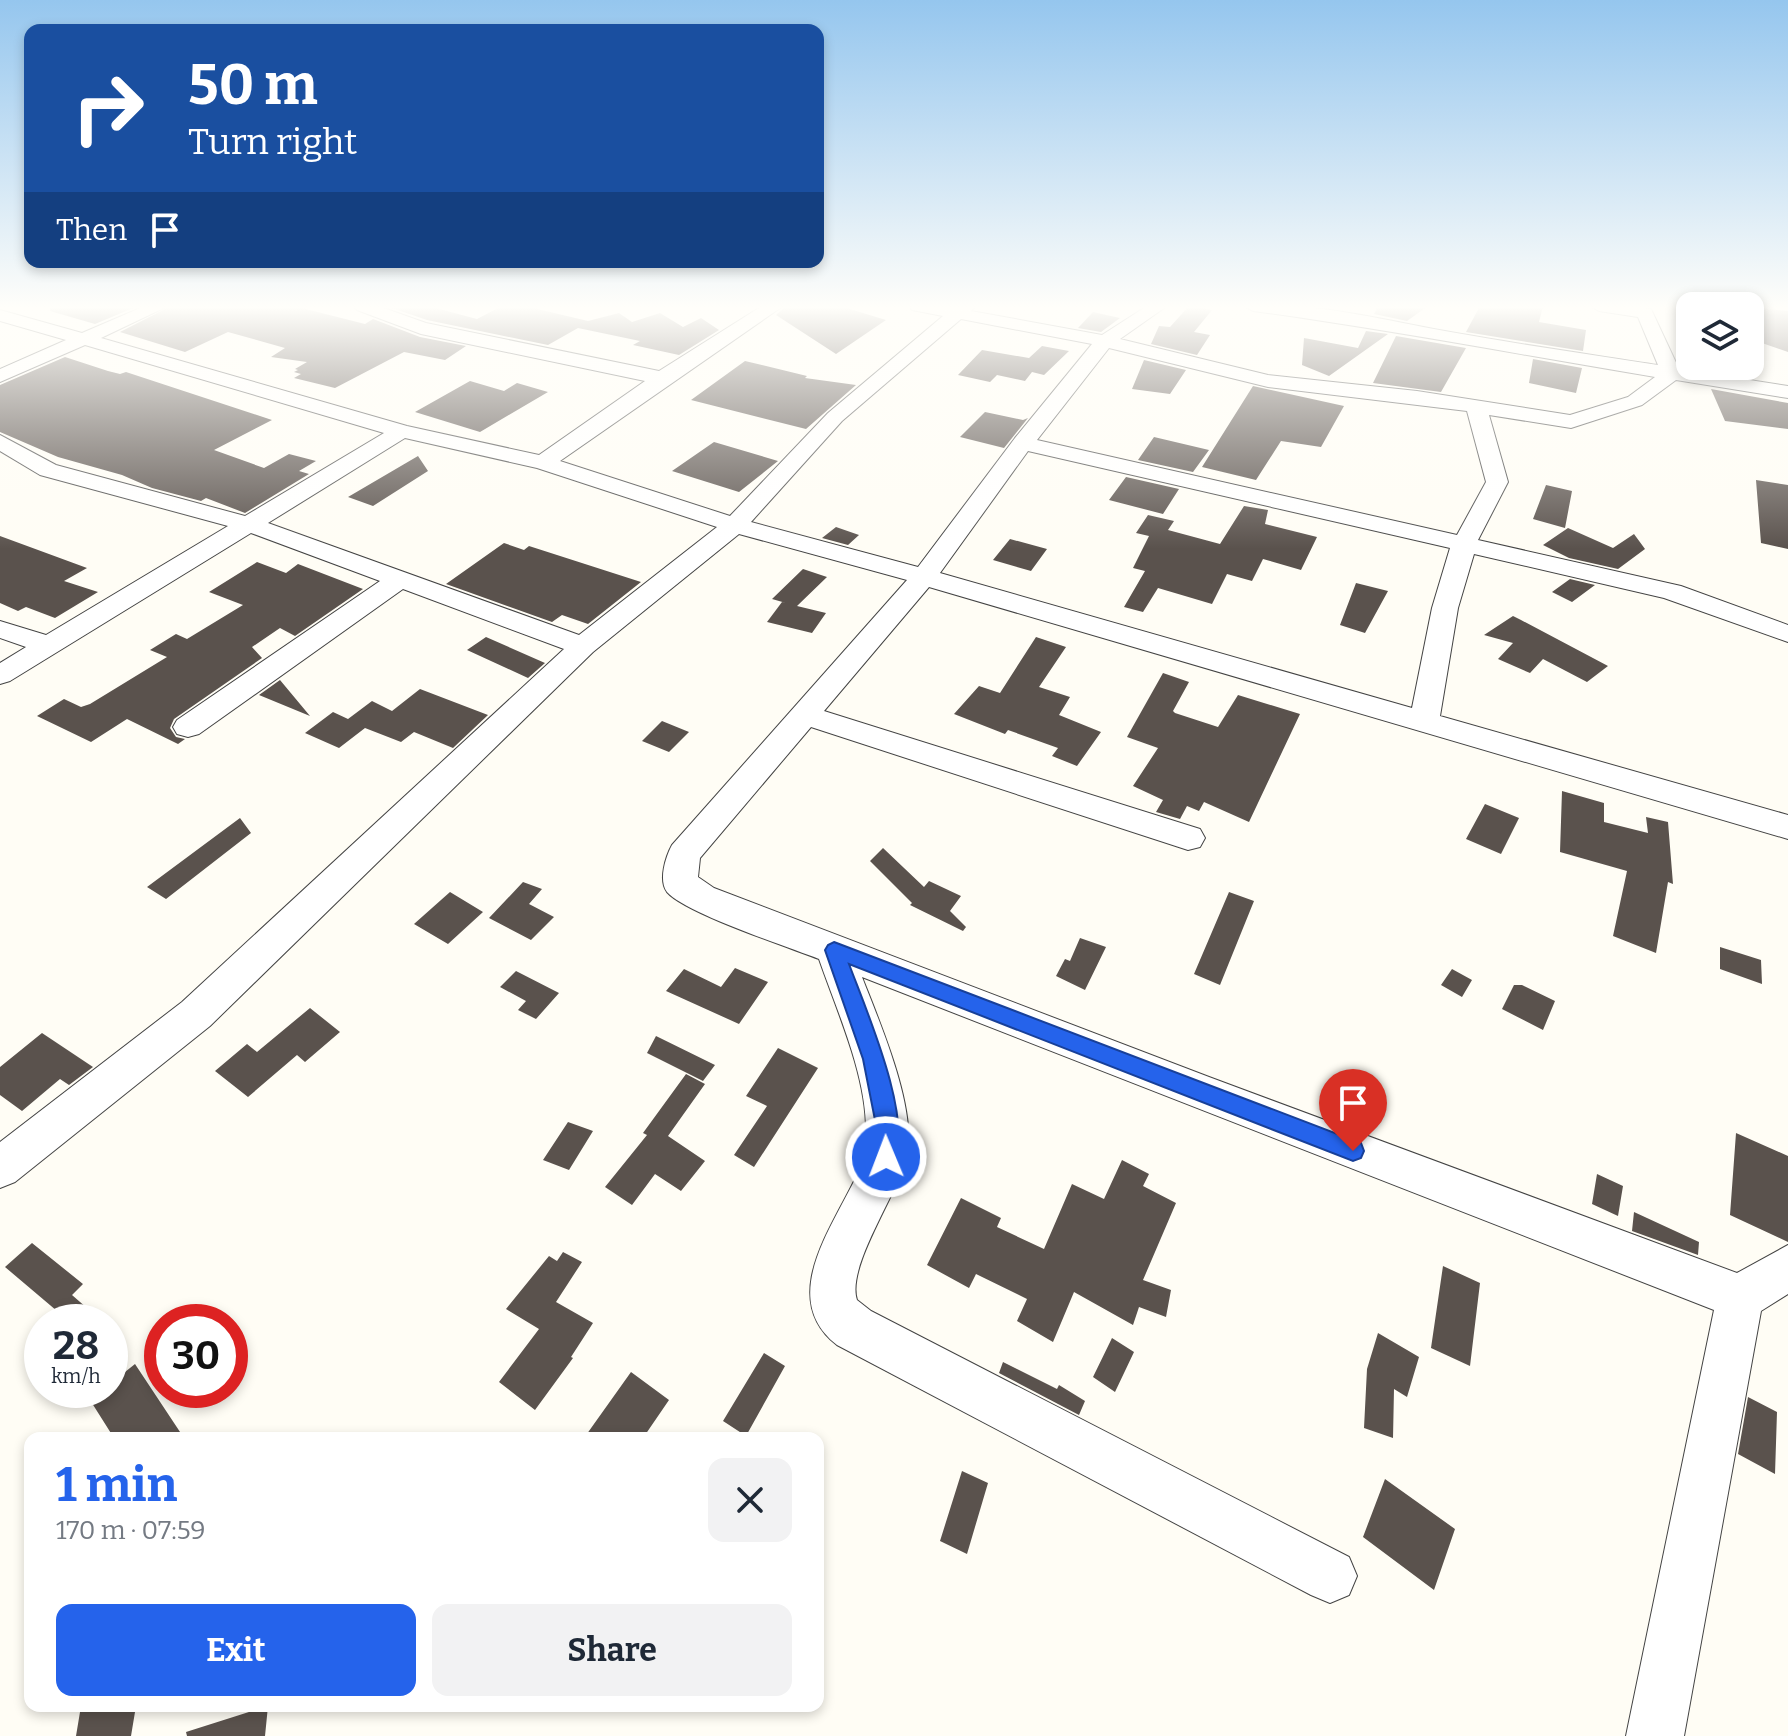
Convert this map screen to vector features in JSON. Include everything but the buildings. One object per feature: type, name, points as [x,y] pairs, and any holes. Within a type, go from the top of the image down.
[{"type":"street","points":[[253,387],[402,431],[543,463],[735,525],[1788,827]]},
{"type":"street","points":[[543,463],[649,387]]},
{"type":"street","points":[[0,1168],[196,1014],[583,646],[735,525],[835,417],[870,387]]},
{"type":"street","points":[[1068,387],[924,577],[684,854],[680,883],[702,898],[834,950],[1740,1297]]},
{"type":"street","points":[[1318,387],[1476,406],[1571,422],[1635,401],[1654,387]]},
{"type":"street","points":[[1756,387],[1788,392]]},
{"type":"street","points":[[1424,721],[1445,608],[1464,544],[1497,482],[1476,406]]},
{"type":"street","points":[[0,675],[402,431]]},
{"type":"street","points":[[0,442],[48,470],[251,525],[583,646]]},
{"type":"street","points":[[1023,443],[1672,592],[1788,634]]},
{"type":"street","points":[[188,727],[399,580]]},
{"type":"street","points":[[0,629],[48,645]]},
{"type":"street","points":[[805,715],[1188,838]]},
{"type":"street","points":[[834,950],[874,1059],[887,1125],[886,1157],[833,1275],[831,1296],[837,1316],[854,1328],[1330,1576]]},
{"type":"street","points":[[1655,1736],[1740,1297],[1788,1268]]},
{"type":"route","points":[[886,1157],[887,1125],[874,1059],[834,950],[1353,1151]]}]
